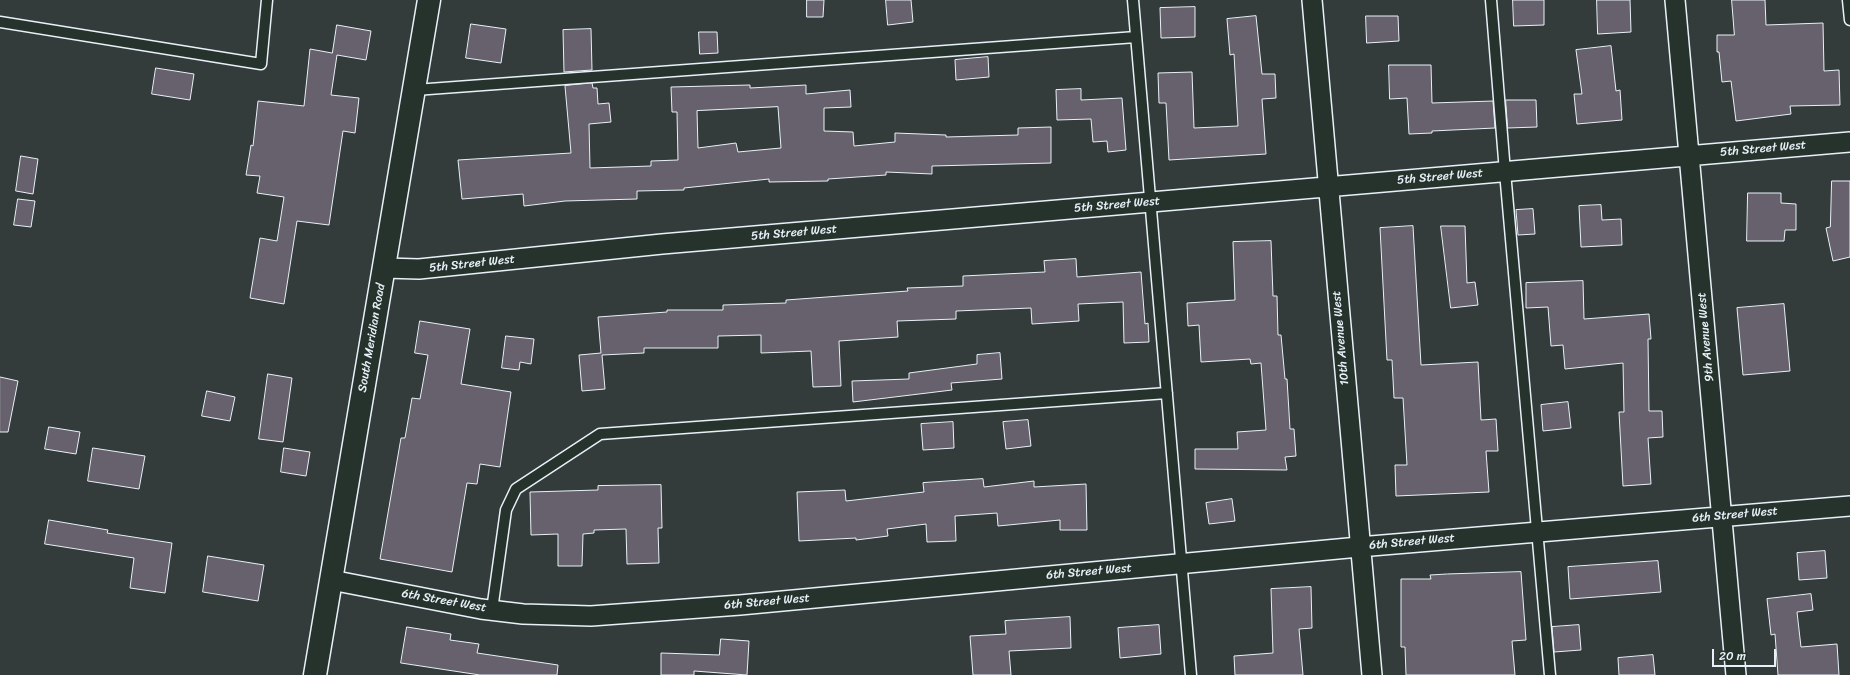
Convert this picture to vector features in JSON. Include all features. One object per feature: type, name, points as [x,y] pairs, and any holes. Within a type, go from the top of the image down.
[{"type":"street","name":"South Meridian Road","points":[[315,675],[385,268],[429,0]]},
{"type":"street","name":"10th Avenue West","points":[[1312,0],[1359,547],[1372,675]]},
{"type":"street","name":"9th Avenue West","points":[[1675,0],[1736,675]]},
{"type":"street","name":"5th Street West","points":[[385,268],[419,269],[662,244],[1850,142]]},
{"type":"street","name":"6th Street West","points":[[331,580],[492,610],[523,614],[599,615],[740,605],[1538,531],[1850,506]]},
{"type":"lane","points":[[0,22],[261,64],[267,0]]},
{"type":"lane","points":[[1133,0],[1152,202],[1191,675]]},
{"type":"lane","points":[[1491,0],[1550,675]]},
{"type":"lane","points":[[1848,0],[1850,20]]},
{"type":"lane","points":[[414,90],[1136,37]]},
{"type":"lane","points":[[492,610],[506,510],[516,489],[600,434],[1167,393]]},
{"type":"building","points":[[807,0],[824,0],[823,17],[807,17]]},
{"type":"building","points":[[886,0],[911,0],[913,22],[888,25]]},
{"type":"building","points":[[1513,0],[1544,0],[1544,25],[1514,26]]},
{"type":"building","points":[[1597,0],[1630,0],[1631,32],[1598,34]]},
{"type":"building","points":[[1732,0],[1765,0],[1766,25],[1823,23],[1824,71],[1839,70],[1840,105],[1790,106],[1791,114],[1736,121],[1731,81],[1722,82],[1719,52],[1717,52],[1717,35],[1734,35]]},
{"type":"building","points":[[1195,7],[1195,37],[1161,38],[1160,8]]},
{"type":"building","points":[[1256,16],[1262,74],[1275,74],[1276,98],[1262,99],[1266,154],[1169,160],[1166,103],[1159,103],[1158,73],[1192,72],[1194,128],[1238,126],[1234,54],[1230,55],[1227,19]]},
{"type":"building","points":[[1366,16],[1398,16],[1399,41],[1367,43]]},
{"type":"building","points":[[471,24],[506,29],[501,63],[466,58]]},
{"type":"building","points":[[337,25],[371,31],[366,60],[337,55],[331,95],[359,98],[355,133],[343,131],[329,225],[297,221],[284,304],[250,298],[260,238],[277,241],[284,197],[257,193],[260,176],[246,175],[251,145],[253,146],[258,101],[304,106],[310,49],[332,53]]},
{"type":"building","points":[[591,29],[592,70],[564,72],[563,30]]},
{"type":"building","points":[[699,32],[717,32],[718,53],[700,54]]},
{"type":"building","points":[[1611,46],[1616,91],[1620,90],[1622,120],[1577,124],[1574,94],[1582,94],[1576,50]]},
{"type":"building","points":[[988,57],[989,77],[956,80],[955,60]]},
{"type":"building","points":[[1389,65],[1431,65],[1432,103],[1493,101],[1495,128],[1432,131],[1432,133],[1409,134],[1407,98],[1390,99]]},
{"type":"building","points":[[156,68],[194,74],[190,100],[152,94]]},
{"type":"building","points":[[592,83],[593,88],[597,88],[598,104],[609,103],[611,122],[589,124],[590,168],[651,166],[651,161],[678,160],[677,112],[672,112],[671,87],[750,85],[750,88],[806,85],[806,94],[850,90],[851,107],[824,108],[824,131],[853,132],[854,146],[895,142],[895,133],[946,135],[946,137],[1018,135],[1018,128],[1051,127],[1051,163],[932,166],[932,174],[886,172],[886,175],[828,179],[828,181],[769,182],[769,179],[684,188],[684,190],[637,191],[637,199],[565,201],[524,206],[523,194],[462,199],[458,160],[571,153],[565,86]],"holes":[[[778,107],[781,148],[738,152],[736,143],[698,148],[697,111]]]},
{"type":"building","points":[[1081,89],[1081,100],[1122,98],[1126,150],[1108,152],[1107,141],[1093,142],[1091,119],[1057,120],[1056,90]]},
{"type":"building","points":[[1506,100],[1536,100],[1537,127],[1508,128]]},
{"type":"building","points":[[21,156],[38,159],[33,194],[16,191]]},
{"type":"building","points":[[1832,181],[1850,181],[1850,257],[1833,261],[1826,228],[1830,227]]},
{"type":"building","points":[[1748,193],[1781,193],[1781,203],[1796,204],[1796,230],[1785,230],[1784,241],[1747,241]]},
{"type":"building","points":[[18,199],[35,201],[31,227],[14,225]]},
{"type":"building","points":[[1601,205],[1602,220],[1621,219],[1622,245],[1581,247],[1579,206]]},
{"type":"building","points":[[1533,209],[1535,234],[1518,235],[1516,210]]},
{"type":"building","points":[[1413,226],[1421,365],[1478,362],[1481,420],[1496,419],[1498,451],[1486,451],[1489,492],[1396,496],[1395,465],[1407,465],[1403,398],[1394,398],[1392,360],[1387,360],[1380,228]]},
{"type":"building","points":[[1441,226],[1465,226],[1467,283],[1475,282],[1478,305],[1451,308]]},
{"type":"building","points":[[1271,241],[1273,296],[1277,296],[1278,335],[1281,335],[1285,379],[1287,379],[1290,429],[1294,429],[1296,456],[1285,457],[1287,470],[1195,469],[1195,449],[1238,449],[1237,432],[1266,430],[1261,363],[1251,364],[1250,359],[1201,362],[1199,325],[1188,326],[1187,303],[1235,300],[1233,242]]},
{"type":"building","points":[[1076,259],[1077,277],[1141,272],[1145,324],[1148,323],[1149,342],[1124,343],[1123,302],[1078,304],[1079,321],[1032,324],[1031,308],[956,311],[956,319],[897,321],[898,337],[839,341],[841,386],[813,387],[811,351],[761,353],[761,335],[718,336],[718,348],[644,348],[644,353],[602,355],[605,389],[582,391],[579,355],[601,353],[598,317],[667,312],[667,310],[723,310],[723,305],[786,303],[786,300],[908,291],[907,288],[963,286],[963,276],[1045,272],[1044,261]]},
{"type":"building","points":[[1583,281],[1584,319],[1649,314],[1651,339],[1648,339],[1649,411],[1662,411],[1663,437],[1648,438],[1651,484],[1623,486],[1619,412],[1624,412],[1623,363],[1565,369],[1563,345],[1551,346],[1548,307],[1526,308],[1526,283]]},
{"type":"building","points":[[1784,304],[1790,371],[1743,375],[1737,308]]},
{"type":"building","points":[[420,321],[470,329],[461,384],[511,392],[500,467],[480,464],[477,484],[467,483],[452,572],[380,559],[401,438],[405,438],[412,398],[420,399],[428,355],[415,353]]},
{"type":"building","points":[[506,336],[534,339],[531,364],[520,362],[519,370],[502,368]]},
{"type":"building","points":[[1000,353],[1002,379],[951,383],[952,390],[853,402],[852,381],[909,379],[909,373],[977,364],[977,355]]},
{"type":"building","points":[[268,374],[292,378],[283,442],[259,439]]},
{"type":"building","points":[[0,377],[18,381],[8,432],[0,432]]},
{"type":"building","points":[[207,391],[235,397],[230,421],[202,416]]},
{"type":"building","points":[[1568,402],[1571,428],[1543,431],[1541,405]]},
{"type":"building","points":[[1028,420],[1031,446],[1006,449],[1003,422]]},
{"type":"building","points":[[953,422],[954,448],[923,450],[921,424]]},
{"type":"building","points":[[49,427],[80,432],[76,454],[45,449]]},
{"type":"building","points":[[93,448],[145,456],[139,489],[88,481]]},
{"type":"building","points":[[284,448],[310,452],[306,476],[281,472]]},
{"type":"building","points":[[983,479],[984,487],[1034,481],[1034,487],[1086,484],[1087,530],[1060,530],[1060,520],[998,526],[997,513],[955,516],[956,541],[927,542],[926,524],[887,529],[888,536],[856,540],[856,538],[799,541],[797,492],[845,490],[846,501],[924,492],[923,483]]},
{"type":"building","points":[[661,485],[662,528],[658,528],[659,563],[627,564],[626,529],[594,530],[594,533],[583,534],[582,566],[558,566],[558,534],[531,535],[530,492],[598,490],[598,486]]},
{"type":"building","points":[[1232,499],[1235,521],[1209,524],[1206,503]]},
{"type":"building","points":[[49,520],[108,530],[107,533],[172,543],[165,593],[130,588],[134,558],[45,544]]},
{"type":"building","points":[[1825,551],[1827,578],[1799,580],[1797,553]]},
{"type":"building","points":[[208,556],[264,565],[258,601],[203,592]]},
{"type":"building","points":[[1658,561],[1661,592],[1570,599],[1568,567]]},
{"type":"building","points":[[1521,572],[1526,640],[1512,641],[1515,675],[1406,675],[1405,647],[1401,647],[1401,579],[1431,579],[1430,575],[1447,574]]},
{"type":"building","points":[[1311,587],[1312,628],[1299,629],[1303,675],[1235,675],[1234,656],[1273,653],[1271,589]]},
{"type":"building","points":[[1811,594],[1813,610],[1797,612],[1801,647],[1837,644],[1839,675],[1778,675],[1775,634],[1771,635],[1767,599]]},
{"type":"building","points":[[1070,617],[1071,648],[1009,651],[1011,675],[973,675],[970,636],[1006,634],[1005,621]]},
{"type":"building","points":[[1159,625],[1161,654],[1120,658],[1118,628]]},
{"type":"building","points":[[1579,625],[1581,650],[1554,652],[1552,627]]},
{"type":"building","points":[[407,627],[451,634],[450,640],[479,644],[477,653],[558,665],[557,675],[480,675],[401,663]]},
{"type":"building","points":[[721,639],[749,641],[747,675],[694,671],[694,675],[661,675],[661,653],[719,655]]},
{"type":"building","points":[[1653,655],[1655,675],[1619,675],[1618,658]]}]
